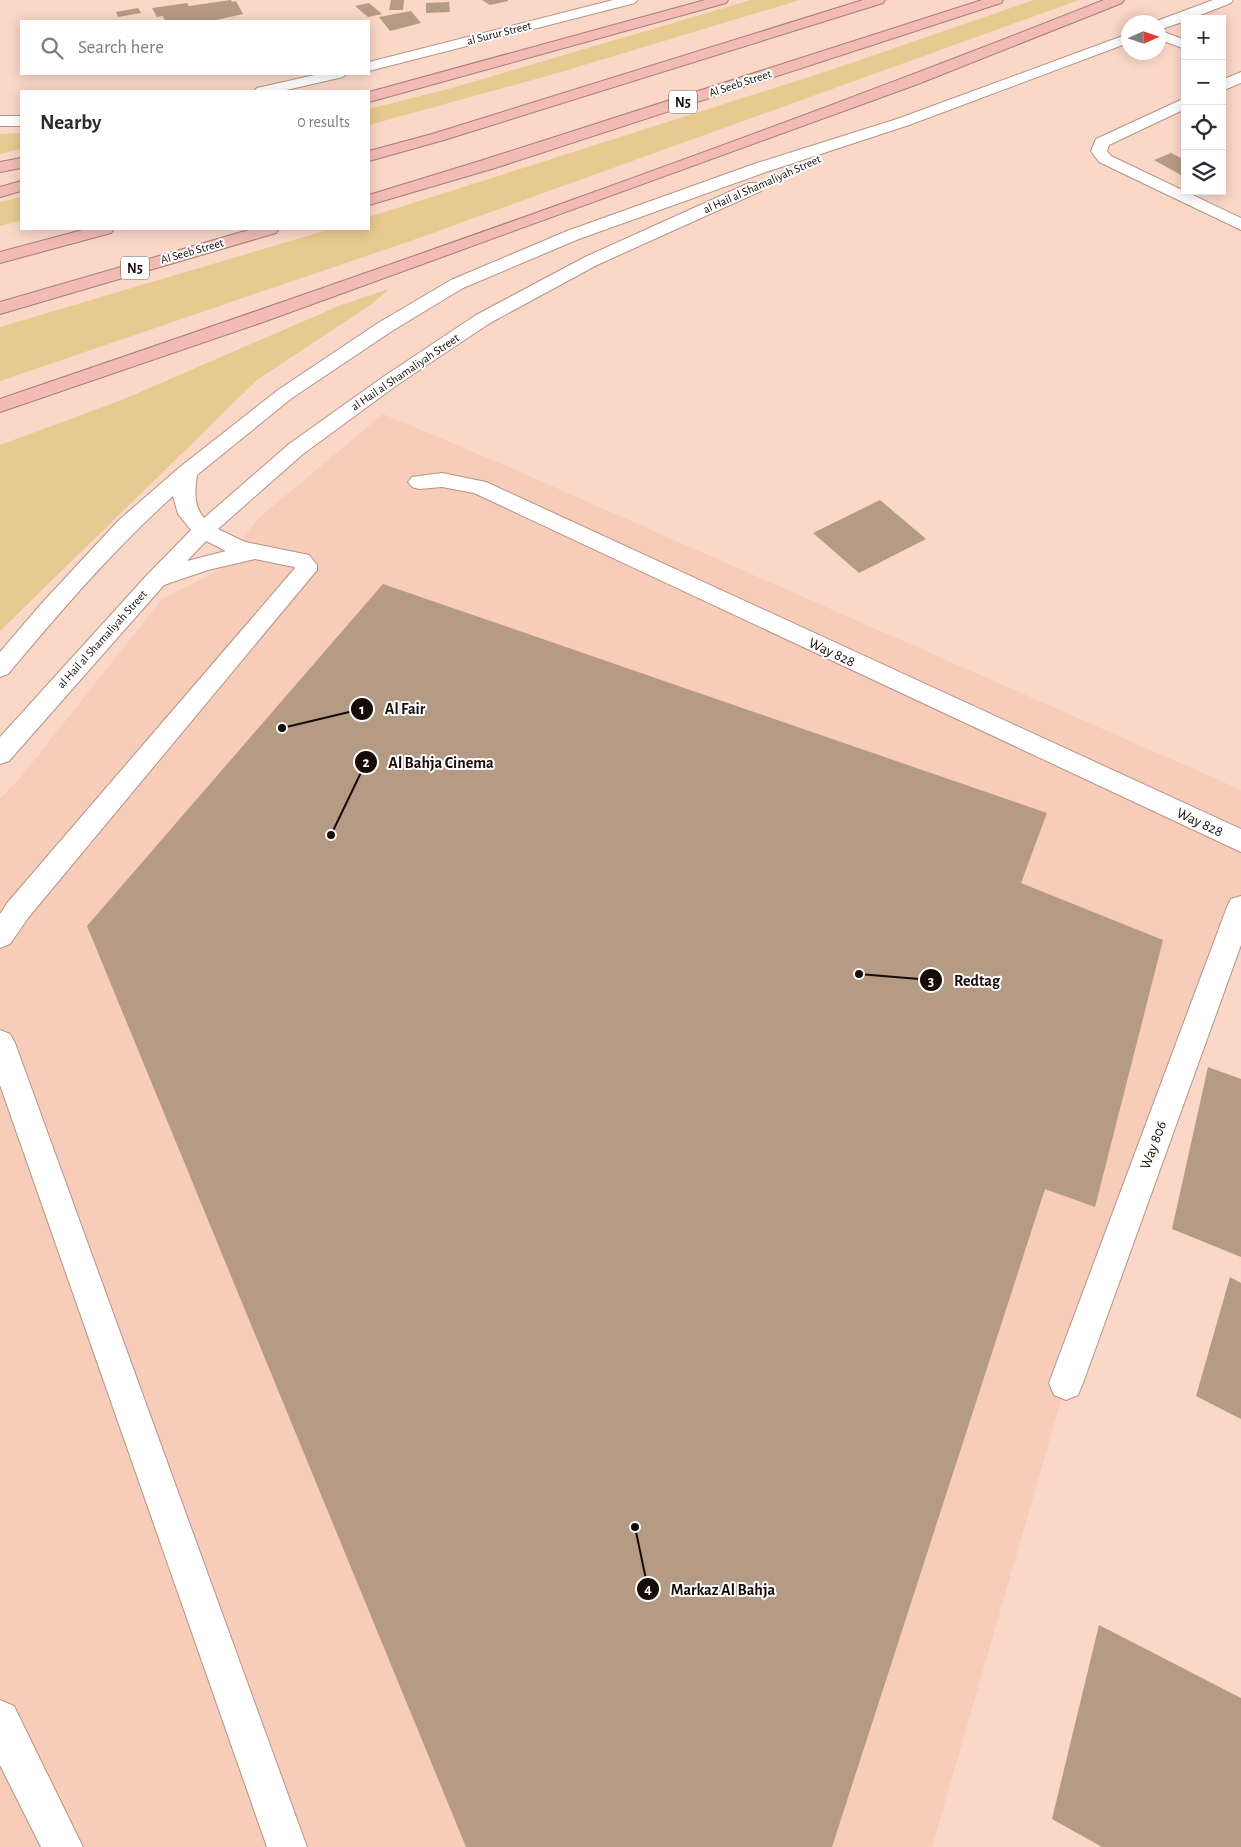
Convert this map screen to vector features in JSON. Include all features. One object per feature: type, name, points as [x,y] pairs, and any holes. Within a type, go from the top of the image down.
[{"type":"highway","points":[[370,97],[721,0]]},
{"type":"highway","points":[[370,156],[438,137],[878,0]]},
{"type":"highway","name":"Al Seeb Street","points":[[370,200],[489,164],[996,0]]},
{"type":"highway","points":[[0,406],[82,376],[162,350],[913,81],[1117,0]]},
{"type":"highway","points":[[0,167],[20,163]]},
{"type":"highway","points":[[0,184],[20,179]]},
{"type":"highway","points":[[0,192],[20,186]]},
{"type":"highway","points":[[0,258],[101,230]]},
{"type":"highway","name":"Al Seeb Street","points":[[0,308],[267,230]]},
{"type":"highway","points":[[0,425],[65,402],[162,350]]},
{"type":"highway","points":[[0,396],[82,376]]},
{"type":"street","name":"al Surur Street","points":[[370,67],[630,0]]},
{"type":"street","points":[[1166,23],[1226,0]]},
{"type":"street","points":[[1166,37],[1181,43]]},
{"type":"street","name":"al Hail al Shamaliyah Street","points":[[0,668],[49,610],[127,525],[187,472],[285,394],[385,327],[457,284],[573,235],[760,168],[903,122],[1121,41]]},
{"type":"street","points":[[1226,82],[1239,70]]},
{"type":"street","points":[[266,90],[334,75]]},
{"type":"street","points":[[1181,105],[1102,142],[1099,151],[1105,159],[1241,225]]},
{"type":"street","points":[[0,121],[20,121]]},
{"type":"street","name":"al Hail al Shamaliyah Street","points":[[0,754],[155,580],[204,530],[296,449],[390,381],[484,319],[591,261],[903,122]]},
{"type":"street","points":[[0,936],[18,910],[306,570],[306,565],[301,560],[234,547],[218,540],[204,530],[192,518],[184,503],[182,488],[187,472]]},
{"type":"street","name":"Way 828","points":[[419,482],[442,480],[478,487],[1241,841]]},
{"type":"street","points":[[155,580],[204,563],[254,552]]},
{"type":"street","name":"Way 806","points":[[1066,1383],[1241,907]]},
{"type":"street","points":[[0,1043],[287,1847]]},
{"type":"street","points":[[0,1720],[18,1760],[63,1847]]},
{"type":"shaded area","points":[[751,0],[800,0],[561,72],[370,125],[370,109],[452,88]]},
{"type":"shaded area","points":[[1034,0],[1079,0],[416,239],[0,381],[0,327],[328,230],[370,230],[370,217],[828,71]]},
{"type":"shaded area","points":[[20,133],[20,149],[0,154],[0,134]]},
{"type":"shaded area","points":[[20,197],[20,220],[0,226],[0,202]]},
{"type":"shaded area","points":[[389,289],[373,303],[257,380],[0,631],[0,445],[122,400],[341,305]]},
{"type":"shaded area","points":[[383,414],[504,465],[1241,790],[1241,907],[1066,1383],[932,1847],[0,1847],[0,799],[20,778],[163,598],[214,573],[260,517]]},
{"type":"building","points":[[231,0],[232,2],[236,1],[243,14],[216,20],[165,20],[163,16],[157,17],[152,8],[187,3],[189,6]]},
{"type":"building","points":[[391,0],[404,0],[403,10],[389,10]]},
{"type":"building","points":[[482,0],[508,0],[508,1],[490,5]]},
{"type":"building","points":[[449,2],[450,12],[426,13],[426,3]]},
{"type":"building","points":[[369,3],[382,14],[368,17],[355,6]]},
{"type":"building","points":[[138,8],[141,13],[118,17],[116,12]]},
{"type":"building","points":[[411,11],[421,23],[390,31],[379,17]]},
{"type":"building","points":[[1171,153],[1181,158],[1181,175],[1154,160]]},
{"type":"building","points":[[880,500],[926,539],[859,573],[813,533]]},
{"type":"building","points":[[383,584],[1047,813],[1021,883],[1163,940],[1095,1207],[1045,1189],[832,1847],[466,1847],[87,926]]},
{"type":"building","points":[[1208,1067],[1241,1079],[1241,1257],[1172,1229]]},
{"type":"building","points":[[1230,1277],[1241,1283],[1241,1419],[1196,1396]]},
{"type":"building","points":[[1099,1625],[1241,1698],[1241,1847],[1102,1847],[1052,1819]]},
{"type":"place","name":"Al Fair","points":[[282,728]]},
{"type":"place","name":"Al Bahja Cinema","points":[[331,835]]},
{"type":"place","name":"Redtag","points":[[859,974]]},
{"type":"place","name":"Markaz Al Bahja","points":[[635,1527]]}]
